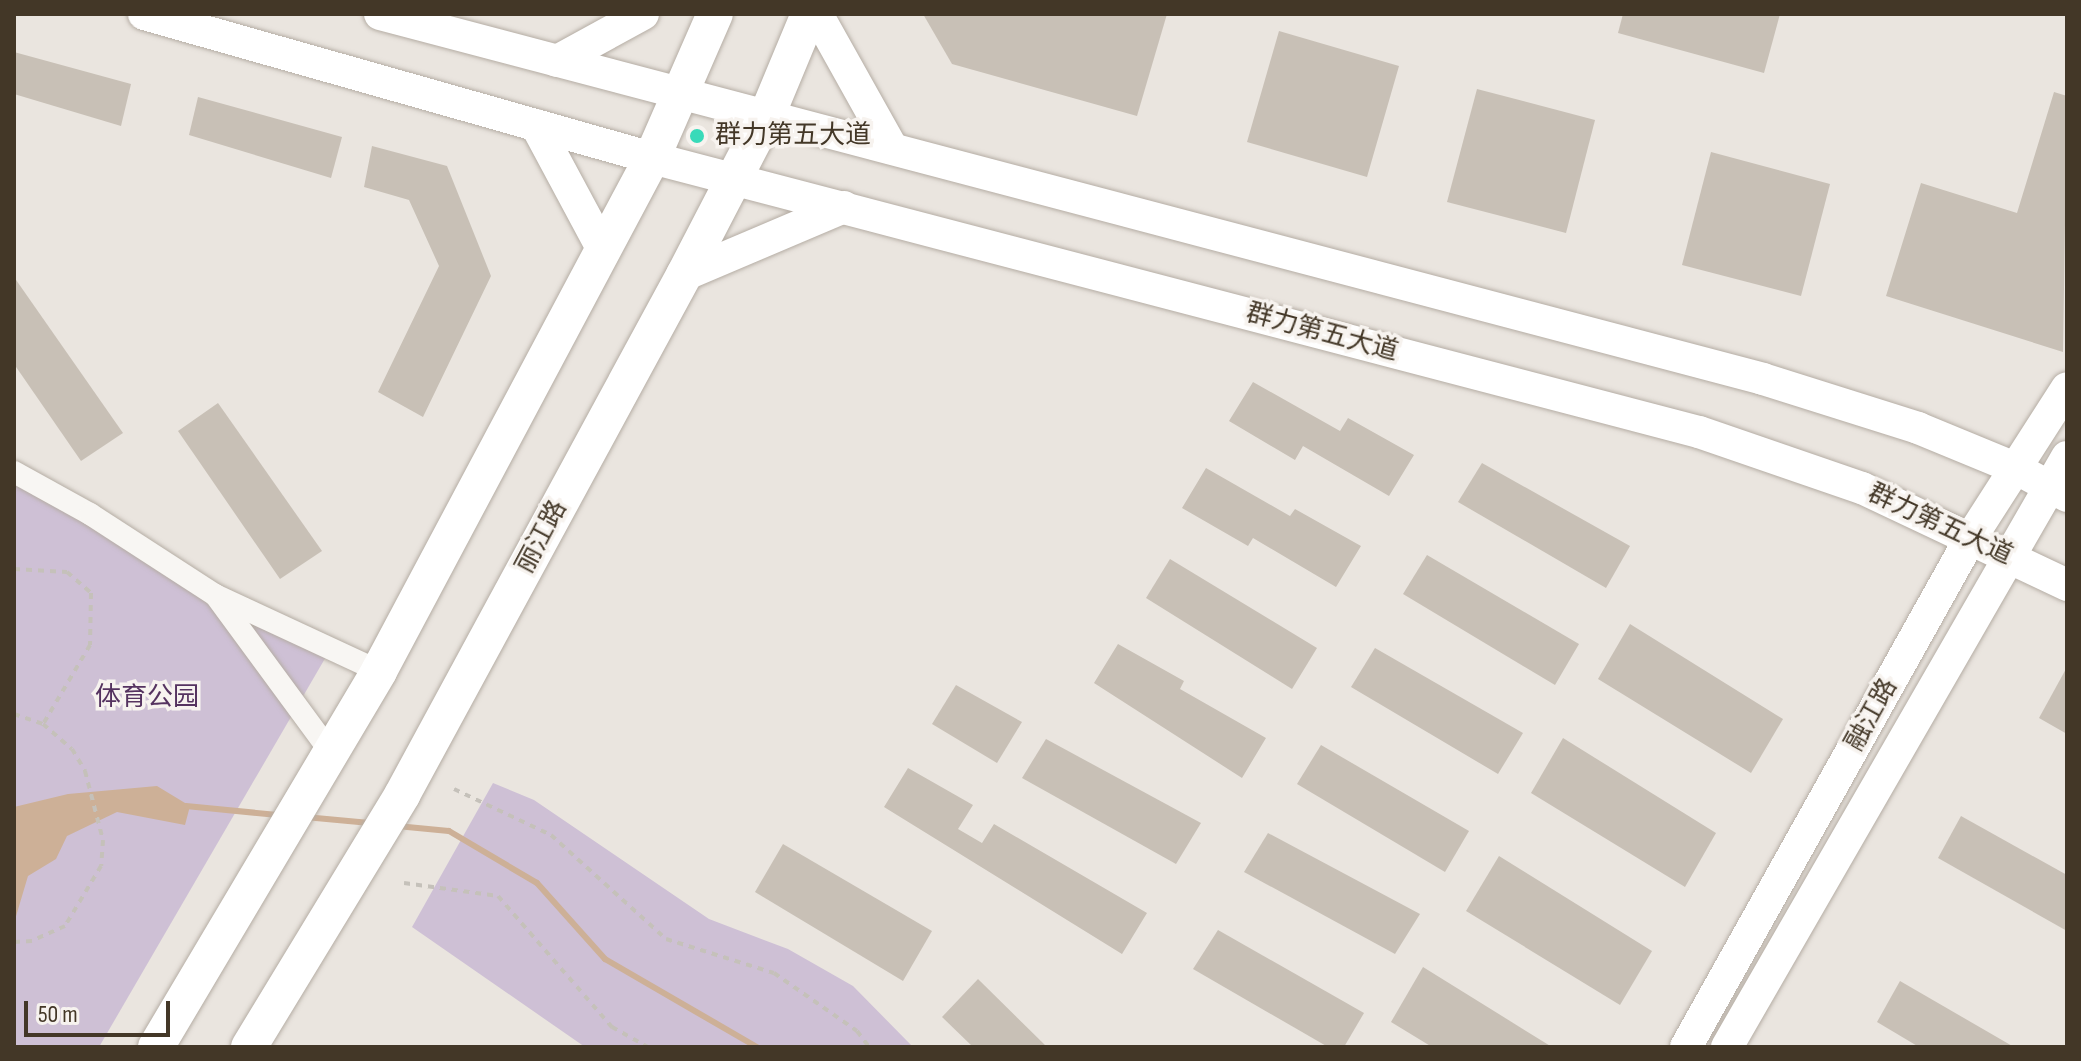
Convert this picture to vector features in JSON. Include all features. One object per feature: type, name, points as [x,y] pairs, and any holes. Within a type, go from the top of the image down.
[{"type":"main road","name":"群力第五大道","points":[[144,14],[652,158],[1699,432],[1862,488],[2067,585]]},
{"type":"main road","points":[[380,14],[1763,379],[1918,428],[2015,468],[2058,491]]},
{"type":"main road","points":[[557,61],[643,14]]},
{"type":"main road","points":[[156,1047],[379,671],[652,158],[715,14]]},
{"type":"main road","name":"丽江路","points":[[249,1047],[402,795],[684,275],[767,115],[809,14]]},
{"type":"main road","points":[[817,14],[892,148]]},
{"type":"main road","points":[[536,125],[603,250]]},
{"type":"main road","points":[[684,275],[844,207]]},
{"type":"main road","name":"融江路","points":[[1686,1047],[1970,539],[2067,388]]},
{"type":"main road","name":"融江路","points":[[1727,1047],[2007,557],[2058,491],[2067,457]]},
{"type":"street","points":[[14,472],[90,514],[215,595],[379,671]]},
{"type":"street","points":[[215,595],[332,754]]},
{"type":"path","points":[[14,569],[67,572],[91,593],[90,645],[43,724]]},
{"type":"path","points":[[14,714],[43,724],[72,749],[92,792],[100,825],[101,866],[65,926],[32,941],[14,942]]},
{"type":"path","points":[[454,789],[551,835],[666,939],[774,973],[857,1031],[869,1047]]},
{"type":"path","points":[[404,883],[498,896],[612,1027],[648,1047]]},
{"type":"green space","name":"体育公园","points":[[14,483],[334,643],[99,1047],[14,1047]]},
{"type":"green space","points":[[493,783],[534,800],[709,919],[788,949],[853,986],[913,1047],[585,1047],[412,927]]},
{"type":"shaded area","points":[[157,786],[190,806],[185,825],[117,812],[67,836],[56,859],[28,876],[14,923],[14,807],[68,794]]},
{"type":"building","points":[[923,14],[1167,14],[1137,116],[952,64]]},
{"type":"building","points":[[1623,14],[1780,14],[1764,73],[1618,33]]},
{"type":"building","points":[[1279,31],[1399,66],[1367,177],[1247,142]]},
{"type":"building","points":[[14,52],[131,84],[121,126],[14,94]]},
{"type":"building","points":[[1477,89],[1595,120],[1566,233],[1447,202]]},
{"type":"building","points":[[2054,92],[2067,96],[2063,352],[1886,296],[1921,183],[2017,213]]},
{"type":"building","points":[[198,97],[342,137],[331,178],[189,135]]},
{"type":"building","points":[[372,146],[447,166],[491,276],[423,417],[378,392],[439,266],[409,200],[364,187]]},
{"type":"building","points":[[1711,152],[1830,184],[1801,296],[1682,265]]},
{"type":"building","points":[[14,277],[123,433],[81,461],[14,364]]},
{"type":"building","points":[[1253,382],[1340,431],[1348,418],[1414,455],[1389,496],[1303,446],[1295,460],[1229,421]]},
{"type":"building","points":[[218,403],[322,551],[280,579],[178,431]]},
{"type":"building","points":[[1482,463],[1630,546],[1606,588],[1458,502]]},
{"type":"building","points":[[1206,468],[1290,516],[1295,509],[1361,546],[1336,587],[1253,538],[1248,546],[1182,508]]},
{"type":"building","points":[[1427,555],[1579,644],[1555,685],[1403,594]]},
{"type":"building","points":[[1170,559],[1317,648],[1292,689],[1146,598]]},
{"type":"building","points":[[1630,624],[1783,719],[1751,773],[1598,679]]},
{"type":"building","points":[[1118,644],[1184,681],[1180,689],[1266,738],[1242,778],[1094,683]]},
{"type":"building","points":[[1375,648],[1523,733],[1498,774],[1351,687]]},
{"type":"building","points":[[2067,667],[2067,734],[2039,718]]},
{"type":"building","points":[[956,685],[1022,722],[997,763],[932,724]]},
{"type":"building","points":[[1563,738],[1716,833],[1685,887],[1531,793]]},
{"type":"building","points":[[1046,739],[1201,823],[1176,864],[1022,778]]},
{"type":"building","points":[[1321,745],[1469,831],[1445,872],[1297,784]]},
{"type":"building","points":[[908,768],[973,805],[958,829],[982,843],[994,824],[1147,913],[1122,954],[884,807]]},
{"type":"building","points":[[1961,816],[2067,875],[2067,931],[1938,858]]},
{"type":"building","points":[[1268,833],[1420,914],[1395,954],[1244,872]]},
{"type":"building","points":[[783,844],[932,931],[903,981],[755,892]]},
{"type":"building","points":[[1499,856],[1652,951],[1620,1005],[1466,911]]},
{"type":"building","points":[[1218,930],[1364,1013],[1344,1047],[1328,1047],[1193,969]]},
{"type":"building","points":[[1423,967],[1552,1047],[1432,1047],[1391,1022]]},
{"type":"building","points":[[978,979],[1047,1047],[973,1047],[942,1017]]},
{"type":"building","points":[[1900,981],[2014,1047],[1919,1047],[1877,1022]]},
{"type":"waterway","points":[[186,806],[278,815]]},
{"type":"waterway","points":[[305,817],[370,823]]},
{"type":"waterway","points":[[397,826],[449,831],[537,883],[605,959],[757,1047]]},
{"type":"place","name":"群力第五大道","points":[[697,136]]}]
